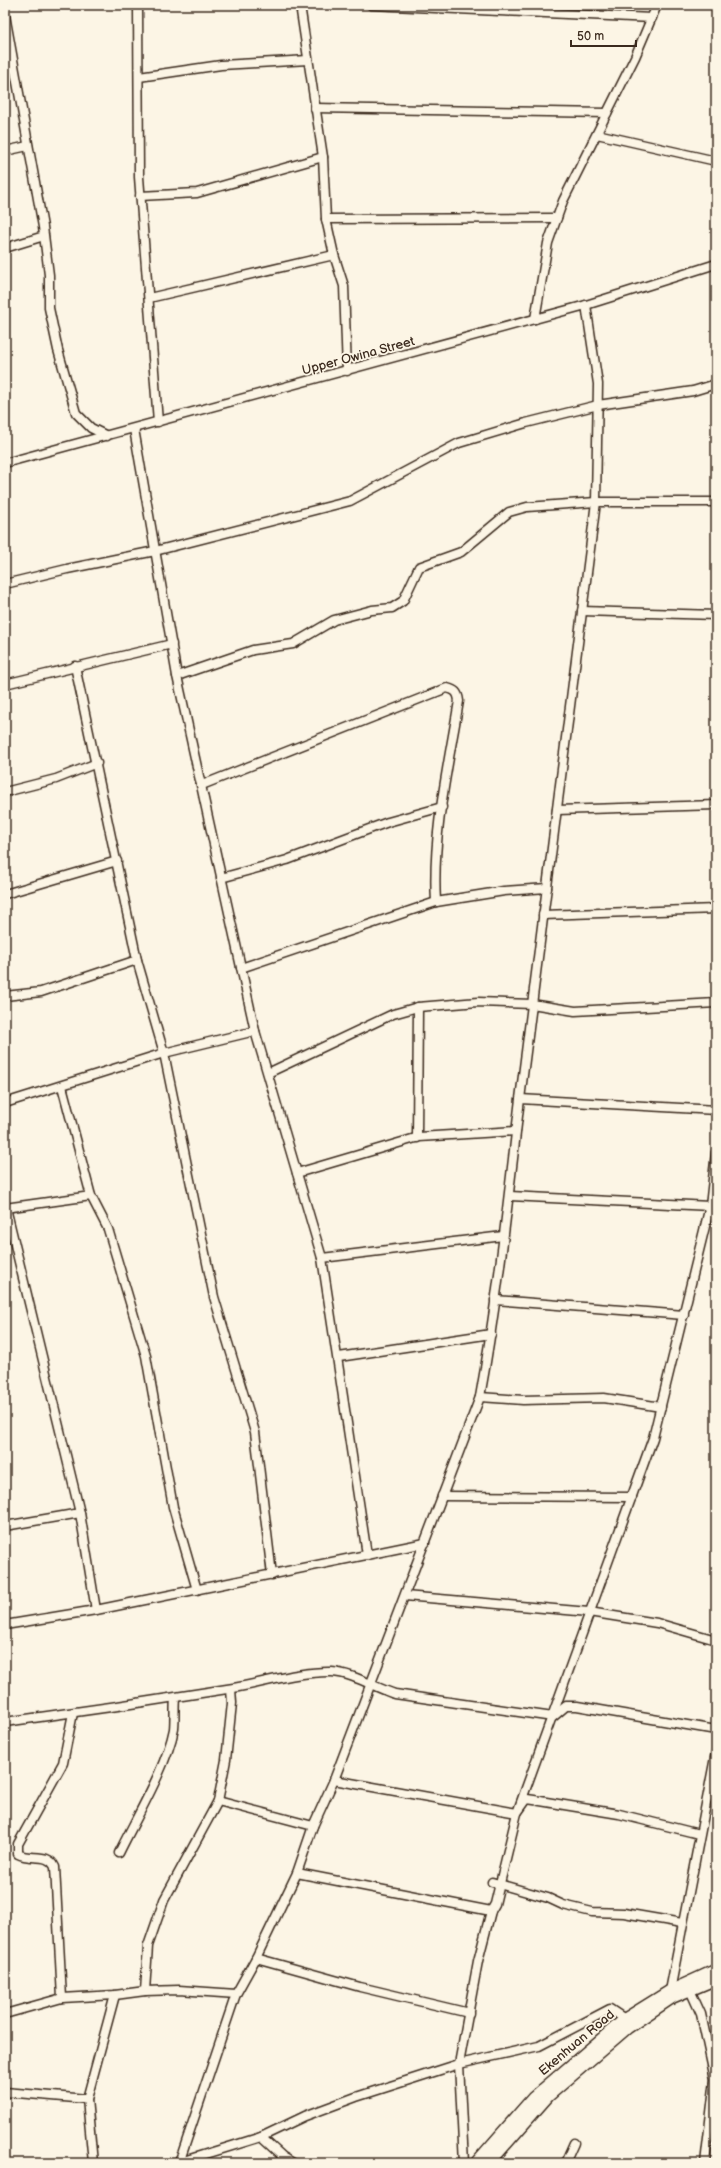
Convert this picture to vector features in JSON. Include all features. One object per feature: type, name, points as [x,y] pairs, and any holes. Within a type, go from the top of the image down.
[{"type":"main road","name":"Ekenhuan Road","points":[[476,2163],[533,2098],[625,2019],[670,1991],[716,1970]]},
{"type":"main road","name":"Ekenhuan Road","points":[[489,2163],[548,2096],[628,2028],[673,1997],[716,1979]]},
{"type":"street","points":[[138,5],[140,196],[158,422]]},
{"type":"street","points":[[300,5],[323,157],[326,219],[334,255],[344,286],[347,370]]},
{"type":"street","points":[[371,5],[652,18]]},
{"type":"street","points":[[535,319],[548,243],[556,218],[657,5]]},
{"type":"street","points":[[5,15],[8,50],[28,146],[50,275],[50,308],[69,394],[76,413],[91,428],[107,436]]},
{"type":"street","points":[[139,77],[221,65],[308,60]]},
{"type":"street","points":[[315,108],[607,113]]},
{"type":"street","points":[[597,134],[716,161]]},
{"type":"street","points":[[5,151],[28,146]]},
{"type":"street","points":[[140,196],[197,193],[323,157]]},
{"type":"street","points":[[326,219],[556,218]]},
{"type":"street","points":[[5,248],[44,236]]},
{"type":"street","points":[[149,298],[334,255]]},
{"type":"street","points":[[715,264],[716,255]]},
{"type":"street","name":"Upper Owina Street","points":[[5,463],[535,319],[715,264]]},
{"type":"street","points":[[179,2163],[236,1994],[256,1958],[297,1873],[313,1826],[334,1780],[480,1397],[491,1334],[503,1236],[510,1196],[516,1130],[596,502],[598,384],[586,304]]},
{"type":"street","points":[[5,584],[67,569],[155,551],[350,501],[459,443],[598,406],[692,391],[716,384]]},
{"type":"street","points":[[134,429],[178,676],[255,1031],[322,1258],[339,1357],[367,1555]]},
{"type":"street","points":[[178,676],[253,650],[293,644],[334,620],[372,610],[392,608],[403,601],[419,567],[461,552],[509,512],[527,507],[596,502],[716,502]]},
{"type":"street","points":[[582,611],[716,615]]},
{"type":"street","points":[[5,684],[172,644]]},
{"type":"street","points":[[75,666],[97,762],[138,960],[164,1053],[214,1297],[254,1432],[272,1574]]},
{"type":"street","points":[[202,785],[447,688],[454,690],[458,694],[459,701],[442,807],[434,870],[436,902]]},
{"type":"street","points":[[5,792],[56,779],[97,762]]},
{"type":"street","points":[[557,810],[716,805]]},
{"type":"street","points":[[221,878],[287,860],[388,822],[442,807]]},
{"type":"street","points":[[5,894],[117,862]]},
{"type":"street","points":[[241,968],[436,902],[504,891],[547,888]]},
{"type":"street","points":[[543,915],[716,909]]},
{"type":"street","points":[[5,996],[41,992],[138,960]]},
{"type":"street","points":[[268,1073],[393,1014],[418,1007],[478,1002],[532,1004],[575,1011],[716,1003]]},
{"type":"street","points":[[417,1138],[418,1007]]},
{"type":"street","points":[[5,1103],[164,1053],[255,1031]]},
{"type":"street","points":[[62,1086],[91,1196],[108,1230],[146,1356],[173,1507],[197,1590]]},
{"type":"street","points":[[520,1099],[716,1110]]},
{"type":"street","points":[[297,1173],[417,1138],[516,1130]]},
{"type":"street","points":[[464,2163],[459,2064],[478,1961],[491,1911],[495,1904],[517,1812],[553,1717],[589,1612],[653,1438],[710,1206],[716,1152]]},
{"type":"street","points":[[91,1196],[6,1208],[80,1513],[96,1610]]},
{"type":"street","points":[[510,1196],[710,1206]]},
{"type":"street","points":[[322,1258],[503,1236]]},
{"type":"street","points":[[495,1300],[684,1315]]},
{"type":"street","points":[[339,1357],[491,1334]]},
{"type":"street","points":[[480,1397],[523,1400],[604,1398],[661,1407]]},
{"type":"street","points":[[442,1496],[632,1497]]},
{"type":"street","points":[[5,1526],[80,1513]]},
{"type":"street","points":[[5,1625],[96,1610],[425,1543]]},
{"type":"street","points":[[405,1596],[589,1612],[657,1623],[716,1640]]},
{"type":"street","points":[[5,1722],[175,1698],[231,1689],[310,1673],[334,1672],[371,1683],[383,1691],[394,1694],[553,1717],[566,1706],[577,1706],[716,1730]]},
{"type":"street","points":[[145,1991],[148,1946],[164,1900],[218,1801],[226,1760],[232,1704],[231,1689]]},
{"type":"street","points":[[119,1853],[152,1787],[168,1748],[174,1728],[175,1698]]},
{"type":"street","points":[[62,1998],[54,1867],[52,1861],[48,1858],[28,1858],[18,1854],[18,1844],[63,1763],[73,1713]]},
{"type":"street","points":[[670,1991],[716,1752]]},
{"type":"street","points":[[334,1780],[517,1812]]},
{"type":"street","points":[[517,1812],[528,1799],[619,1814],[699,1834]]},
{"type":"street","points":[[218,1801],[313,1826]]},
{"type":"street","points":[[297,1873],[491,1911]]},
{"type":"street","points":[[492,1882],[548,1898],[563,1905],[592,1912],[624,1913],[682,1923]]},
{"type":"street","points":[[256,1958],[360,1987],[469,2013]]},
{"type":"street","points":[[5,2014],[62,1998],[115,1995],[145,1991],[179,1990],[236,1994]]},
{"type":"street","points":[[690,1990],[701,2014],[715,2079],[705,2163]]},
{"type":"street","points":[[93,2163],[88,2098],[115,1995]]},
{"type":"street","points":[[179,2163],[261,2137],[305,2116],[356,2097],[459,2064],[539,2046],[610,2009],[625,2019]]},
{"type":"street","points":[[5,2092],[88,2098]]},
{"type":"street","points":[[261,2137],[282,2157],[292,2163]]},
{"type":"street","points":[[565,2163],[574,2143]]}]
